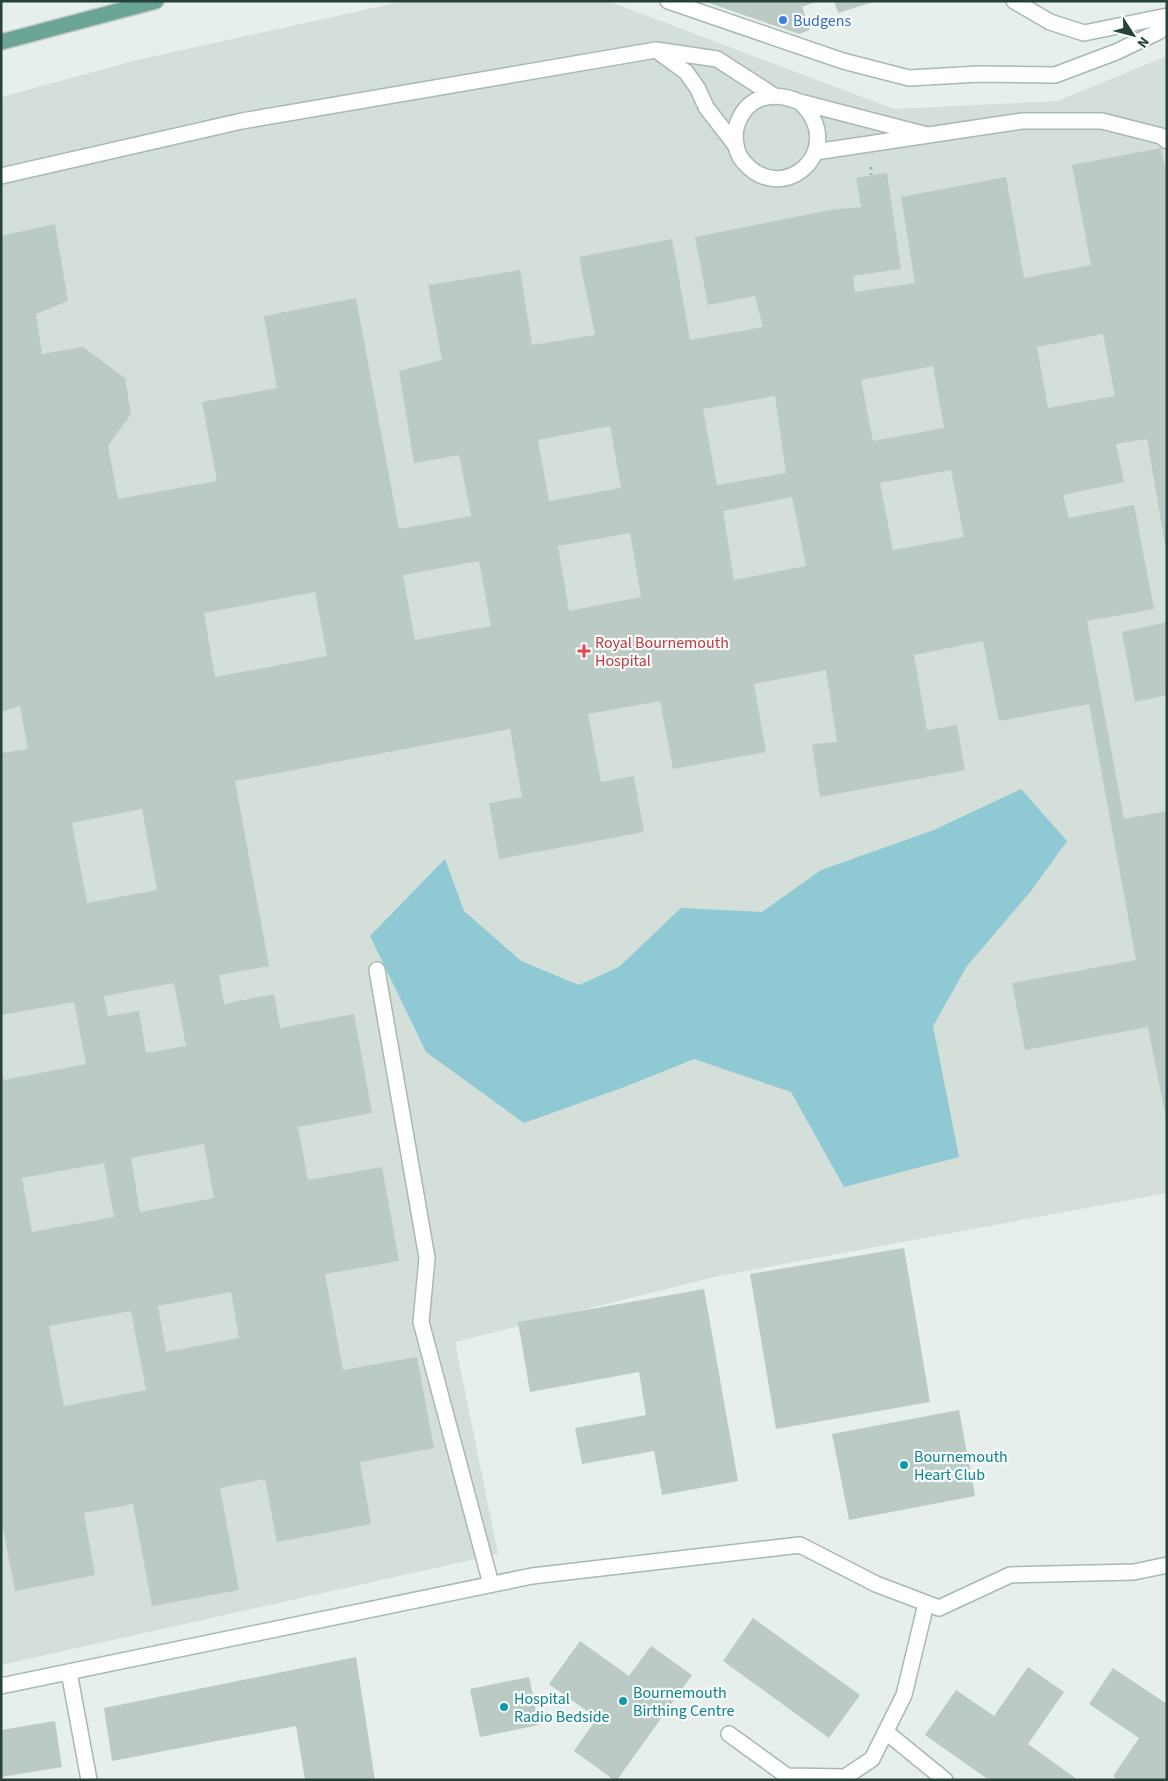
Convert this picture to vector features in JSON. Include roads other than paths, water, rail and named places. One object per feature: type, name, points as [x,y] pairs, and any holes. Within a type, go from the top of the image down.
[{"type":"main road","points":[[1,42],[156,1]]},
{"type":"lane","points":[[668,1],[843,60],[909,78],[979,74],[1056,75],[1116,52],[1158,32],[1167,25]]},
{"type":"lane","points":[[1014,1],[1050,22],[1084,33],[1167,16]]},
{"type":"lane","points":[[656,50],[686,72],[698,89],[706,107],[736,146],[741,158],[749,168],[760,176],[773,179],[787,178],[809,164],[816,152],[819,138],[817,125],[810,112],[800,102]]},
{"type":"lane","points":[[1,176],[242,121],[656,50],[718,59],[773,95]]},
{"type":"lane","points":[[736,146],[735,132],[739,119],[747,107],[773,95],[787,96],[800,102],[927,135]]},
{"type":"lane","points":[[816,152],[1022,121],[1102,121],[1161,136],[1167,141]]},
{"type":"lane","points":[[376,970],[428,1258],[421,1322],[491,1584]]},
{"type":"lane","points":[[1,1686],[532,1576],[800,1545],[876,1584],[939,1608],[1010,1575],[1134,1572],[1167,1565]]},
{"type":"lane","points":[[729,1734],[787,1776],[845,1777],[872,1759],[904,1695],[926,1604]]},
{"type":"lane","points":[[69,1672],[89,1780]]},
{"type":"lane","points":[[886,1732],[944,1780]]},
{"type":"water","points":[[1021,789],[1067,841],[1031,891],[967,966],[933,1026],[959,1157],[844,1187],[791,1092],[694,1059],[627,1086],[524,1123],[426,1052],[370,936],[445,859],[464,911],[521,961],[579,985],[619,967],[681,908],[762,912],[821,870],[934,830]]},
{"type":"place","name":"Budgens","points":[[783,20]]},
{"type":"place","name":"Royal Bournemouth Hospital","points":[[584,651]]},
{"type":"place","name":"Bournemouth Heart Club","points":[[904,1465]]},
{"type":"place","name":"Bournemouth Birthing Centre","points":[[623,1701]]},
{"type":"place","name":"Hospital Radio Bedside","points":[[504,1707]]}]
